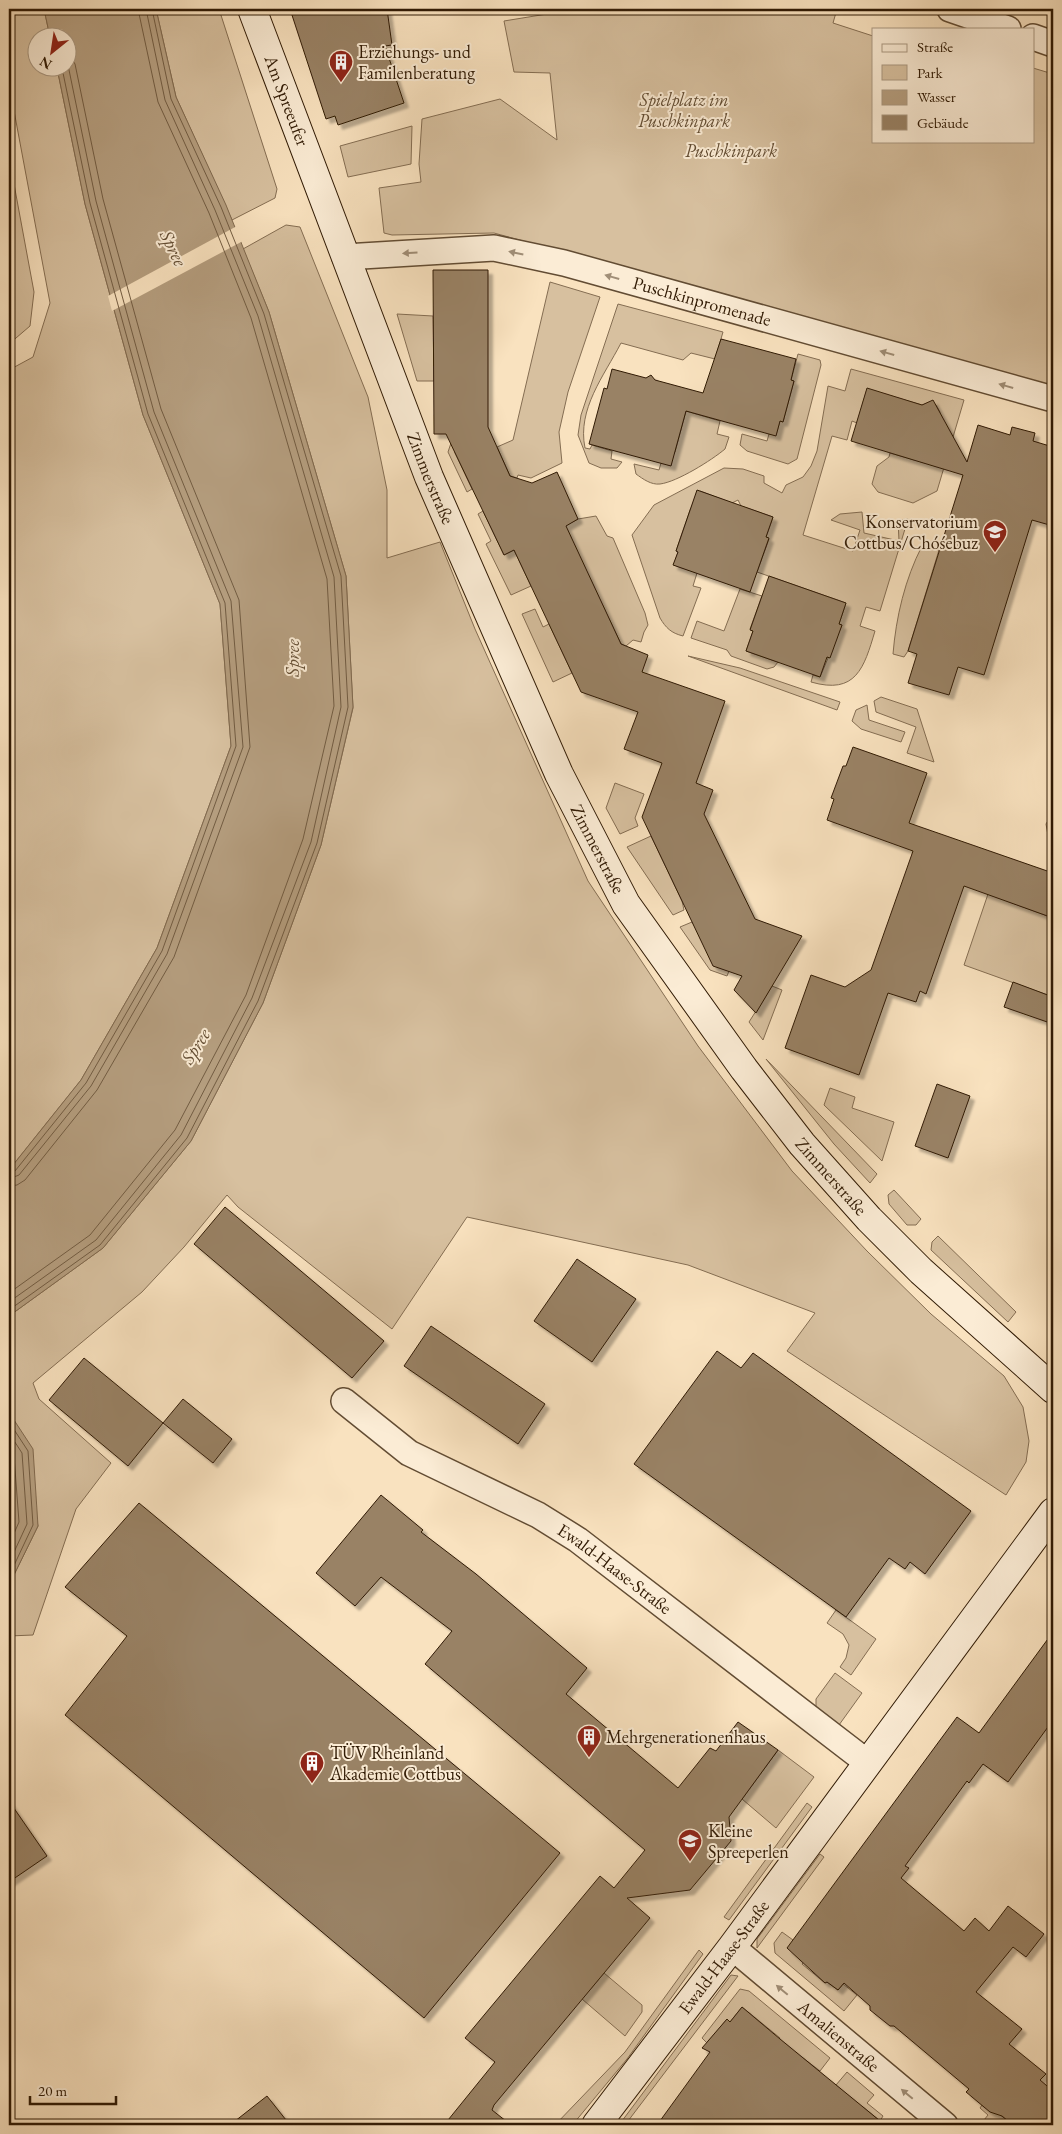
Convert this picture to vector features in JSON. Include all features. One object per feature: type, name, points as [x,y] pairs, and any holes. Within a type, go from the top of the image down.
[{"type":"street","name":"Am Spreeufer","points":[[252,9],[321,193]]},
{"type":"street","points":[[950,9],[1005,28]]},
{"type":"street","points":[[1034,38],[1053,44]]},
{"type":"street","name":"Zimmerstraße","points":[[321,193],[433,486],[559,774],[626,904],[723,1041],[802,1144],[869,1219],[921,1271],[1053,1389]]},
{"type":"street","name":"Puschkinpromenade","points":[[345,257],[494,248],[564,263],[1053,399]]},
{"type":"street","name":"Ewald-Haase-Straße","points":[[344,1401],[409,1454],[538,1515],[578,1540],[868,1763]]},
{"type":"street","name":"Ewald-Haase-Straße","points":[[596,2125],[732,1948],[1053,1512]]},
{"type":"street","name":"Amalienstraße","points":[[732,1948],[945,2125]]},
{"type":"green space","points":[[9,9],[44,9],[48,28],[28,28],[28,78],[59,78],[85,204],[143,415],[220,604],[231,746],[157,948],[81,1080],[9,1170],[9,370],[33,357],[50,303],[9,84]]},
{"type":"green space","points":[[156,9],[219,9],[277,189],[275,198],[232,220],[176,97]]},
{"type":"green space","name":"Puschkinpark","points":[[548,9],[837,9],[833,23],[872,36],[872,142],[1034,142],[1034,68],[1053,74],[1053,386],[494,233],[392,235],[384,233],[379,188],[421,182],[419,164],[422,119],[500,99],[557,140],[550,73],[514,72],[504,21],[547,14]]},
{"type":"green space","points":[[412,126],[411,164],[348,177],[340,146]]},
{"type":"green space","points":[[9,157],[34,292],[30,326],[9,344]]},
{"type":"green space","points":[[286,225],[300,227],[368,397],[387,490],[387,558],[440,542],[475,629],[588,881],[698,1046],[792,1171],[867,1251],[931,1314],[1004,1376],[1023,1407],[1029,1441],[1026,1462],[1006,1495],[787,1351],[815,1313],[688,1265],[467,1217],[392,1329],[238,1207],[227,1195],[184,1247],[142,1292],[33,1383],[39,1399],[111,1463],[76,1509],[33,1635],[9,1636],[9,1585],[38,1526],[14,1420],[9,1423],[9,1316],[103,1248],[191,1141],[263,1003],[321,845],[353,708],[346,576],[269,312],[243,249]]},
{"type":"green space","points":[[550,282],[600,297],[568,392],[559,432],[562,463],[531,478],[518,475],[517,478],[510,476],[497,447],[513,440]]},
{"type":"green space","points":[[618,304],[723,332],[715,359],[691,353],[683,360],[621,343],[600,380],[588,406],[585,420],[585,448],[590,449],[592,445],[612,451],[611,459],[622,462],[617,468],[601,468],[589,463],[578,435],[581,415]]},
{"type":"green space","points":[[397,314],[433,316],[434,381],[417,381]]},
{"type":"green space","points":[[798,354],[820,360],[821,365],[797,459],[788,464],[747,451],[740,445],[742,434],[767,441],[769,434],[776,435],[780,421],[783,422],[794,381],[791,380]]},
{"type":"green space","points":[[851,369],[964,400],[937,491],[913,503],[878,492],[872,484],[877,466],[889,457],[890,453],[925,463],[940,412],[936,405],[928,403],[922,405],[867,389],[857,423],[852,421],[847,440],[832,436],[803,535],[853,551],[860,530],[831,520],[840,514],[862,512],[864,533],[899,541],[898,520],[908,519],[880,611],[866,607],[860,626],[875,631],[862,667],[848,681],[838,685],[811,682],[813,675],[820,677],[842,625],[839,624],[846,603],[757,572],[769,539],[766,537],[773,517],[741,506],[738,500],[732,503],[700,491],[690,510],[676,551],[678,552],[674,565],[697,573],[693,586],[701,588],[683,636],[672,632],[660,618],[632,535],[654,505],[724,468],[743,469],[764,476],[764,483],[782,493],[786,485],[803,477],[811,466],[817,451],[828,386],[845,391]]},
{"type":"green space","points":[[686,411],[720,421],[717,434],[729,437],[725,449],[694,470],[660,484],[653,484],[636,474],[634,464],[659,470],[661,463],[675,452]]},
{"type":"green space","points":[[454,434],[455,453],[472,489],[467,492],[448,452]]},
{"type":"green space","points":[[483,511],[504,555],[514,550],[531,586],[511,595],[486,544],[491,541],[478,514]]},
{"type":"green space","points":[[596,516],[607,536],[613,538],[645,613],[648,625],[641,642],[633,640],[626,646],[621,644],[565,526],[578,519]]},
{"type":"green space","points":[[922,546],[939,550],[908,651],[904,657],[893,654],[896,626],[906,585]]},
{"type":"green space","points":[[740,589],[762,596],[750,629],[753,631],[746,651],[778,662],[774,667],[767,669],[731,656],[727,650],[691,638],[697,621],[724,631]]},
{"type":"green space","points":[[535,609],[543,627],[549,624],[572,673],[553,682],[522,614]]},
{"type":"green space","points":[[688,656],[740,668],[840,702],[837,710]]},
{"type":"green space","points":[[881,697],[917,709],[934,762],[907,753],[916,727],[876,712],[874,701]]},
{"type":"green space","points":[[867,705],[869,720],[905,732],[901,742],[861,729],[852,721],[856,710]]},
{"type":"green space","points":[[615,783],[644,794],[635,818],[638,826],[620,834],[606,808]]},
{"type":"green space","points":[[1053,812],[1053,843],[1049,841],[1046,824]]},
{"type":"green space","points":[[651,836],[682,901],[684,910],[673,915],[627,847]]},
{"type":"green space","points":[[988,894],[1053,918],[1053,997],[964,965]]},
{"type":"green space","points":[[692,922],[729,971],[727,976],[710,970],[680,927]]},
{"type":"green space","points":[[772,986],[782,990],[763,1040],[749,1022]]},
{"type":"green space","points":[[766,1059],[877,1174],[870,1183],[834,1144]]},
{"type":"green space","points":[[830,1088],[855,1097],[852,1108],[894,1122],[882,1161],[824,1105]]},
{"type":"green space","points":[[894,1190],[921,1219],[916,1225],[907,1225],[889,1204],[888,1195]]},
{"type":"green space","points":[[938,1236],[1016,1312],[1008,1322],[931,1250],[932,1242]]},
{"type":"green space","points":[[836,1610],[876,1639],[851,1675],[840,1667],[846,1658],[849,1645],[843,1634],[827,1623]]},
{"type":"green space","points":[[835,1673],[862,1693],[839,1725],[816,1707],[816,1699]]},
{"type":"green space","points":[[778,1750],[814,1777],[776,1828],[742,1799]]},
{"type":"green space","points":[[807,1803],[812,1807],[729,1920],[724,1917]]},
{"type":"green space","points":[[820,1854],[824,1857],[757,1948],[757,1939]]},
{"type":"green space","points":[[782,1932],[793,1940],[804,1962],[802,1964],[825,1983],[827,1982],[838,1990],[843,1984],[857,1995],[844,2011],[775,1953],[774,1943]]},
{"type":"green space","points":[[699,1950],[703,1954],[627,2059],[574,2123],[555,2125],[625,2052]]},
{"type":"green space","points":[[604,1973],[642,2005],[642,2012],[625,2036],[582,1999]]},
{"type":"green space","points":[[731,1975],[738,1976],[625,2125],[619,2125]]},
{"type":"green space","points":[[740,1989],[749,1991],[830,2058],[820,2071],[803,2058],[797,2064],[775,2045],[780,2038],[742,2007],[730,2022],[727,2019],[707,2043],[702,2038]]},
{"type":"green space","points":[[847,2072],[874,2095],[867,2103],[883,2116],[880,2121],[863,2107],[858,2113],[836,2085]]},
{"type":"green space","points":[[982,2105],[994,2110],[1013,2125],[980,2125],[988,2115],[980,2108]]},
{"type":"water","name":"Spree","points":[[44,9],[156,9],[176,97],[226,205],[269,312],[346,576],[353,707],[321,845],[263,1003],[191,1141],[103,1248],[9,1316],[9,1170],[81,1080],[157,948],[231,746],[220,604],[143,415],[85,204],[59,78],[78,78],[78,28],[48,28]]},
{"type":"water","points":[[14,1420],[33,1449],[38,1526],[9,1585],[9,1423]]},
{"type":"pier","points":[[237,226],[243,241],[112,311],[108,296]]},
{"type":"building","points":[[290,9],[387,9],[392,45],[385,46],[404,103],[338,125],[335,116],[326,119]]},
{"type":"building","points":[[433,270],[488,270],[488,427],[510,476],[532,483],[557,472],[578,519],[566,526],[621,644],[648,655],[642,672],[725,701],[696,783],[713,790],[704,814],[755,919],[802,936],[756,1013],[734,990],[742,976],[713,966],[642,817],[662,763],[624,749],[638,712],[581,692],[514,550],[504,555],[446,434],[434,434]]},
{"type":"building","points":[[721,339],[796,359],[791,380],[794,381],[783,422],[780,421],[776,436],[686,411],[671,466],[589,444],[604,388],[607,389],[612,369],[646,378],[651,375],[655,380],[703,393]]},
{"type":"building","points":[[867,388],[922,405],[933,400],[967,462],[978,425],[1010,435],[1012,427],[1035,433],[1033,441],[1053,447],[1053,526],[1032,520],[984,675],[958,667],[949,695],[908,683],[917,654],[908,651],[963,475],[851,441]]},
{"type":"building","points":[[697,490],[773,517],[766,537],[769,538],[750,592],[673,565]]},
{"type":"building","points":[[769,576],[846,603],[839,624],[842,625],[830,658],[827,657],[820,677],[746,651],[753,631],[750,630]]},
{"type":"building","points":[[853,747],[927,773],[909,823],[1053,873],[1053,918],[964,886],[926,994],[920,991],[916,1002],[888,993],[859,1075],[785,1048],[811,975],[845,987],[871,970],[913,851],[827,820],[834,799],[831,798],[843,766],[846,766]]},
{"type":"building","points":[[1013,982],[1053,997],[1053,1024],[1004,1007]]},
{"type":"building","points":[[937,1084],[970,1096],[948,1158],[915,1146]]},
{"type":"building","points":[[225,1207],[384,1341],[352,1378],[194,1244]]},
{"type":"building","points":[[577,1259],[636,1299],[592,1362],[534,1321]]},
{"type":"building","points":[[431,1326],[545,1404],[518,1444],[404,1366]]},
{"type":"building","points":[[717,1351],[741,1368],[753,1353],[971,1511],[925,1574],[910,1562],[905,1569],[889,1558],[846,1617],[634,1464]]},
{"type":"building","points":[[84,1358],[163,1423],[128,1466],[49,1400]]},
{"type":"building","points":[[183,1399],[232,1439],[213,1463],[163,1423]]},
{"type":"building","points":[[381,1495],[423,1530],[421,1532],[476,1574],[587,1668],[566,1694],[678,1788],[710,1748],[716,1751],[738,1722],[778,1750],[729,1817],[731,1841],[690,1890],[627,1898],[650,1918],[494,2105],[492,2110],[511,2125],[444,2125],[495,2062],[465,2038],[600,1876],[614,1888],[645,1850],[425,1664],[452,1631],[381,1577],[355,1606],[316,1573]]},
{"type":"building","name":"TÜV Rheinland Akademie Cottbus","points":[[139,1503],[560,1853],[424,2018],[65,1715],[127,1636],[65,1587]]},
{"type":"building","points":[[1053,1632],[1053,1720],[1008,1782],[983,1764],[969,1783],[967,1781],[905,1866],[909,1868],[901,1878],[964,1931],[975,1918],[989,1931],[1008,1906],[1044,1934],[1026,1957],[1013,1947],[976,1992],[1022,2029],[1009,2044],[1046,2074],[1040,2080],[1053,2091],[1053,2125],[1013,2125],[1002,2116],[990,2112],[966,2092],[969,2089],[894,2026],[890,2026],[870,2010],[870,2006],[844,1983],[838,1990],[827,1982],[825,1983],[787,1948],[957,1717],[979,1733]]},
{"type":"building","points":[[9,1801],[47,1856],[9,1882]]},
{"type":"building","points":[[742,2007],[885,2125],[657,2125],[710,2052],[702,2048],[727,2019],[730,2022]]},
{"type":"building","points":[[267,2096],[290,2125],[230,2125]]},
{"type":"place","name":"Erziehungs- und Familenberatung","points":[[341,83]]},
{"type":"place","name":"Konservatorium Cottbus/Chóśebuz","points":[[995,553]]},
{"type":"place","name":"Mehrgenerationenhaus","points":[[589,1758]]},
{"type":"place","name":"TÜV Rheinland Akademie Cottbus","points":[[312,1784]]},
{"type":"place","name":"Kleine Spreeperlen","points":[[690,1862]]},
{"type":"park label","name":"Spielplatz im Puschkinpark","points":[[684,110]]}]
